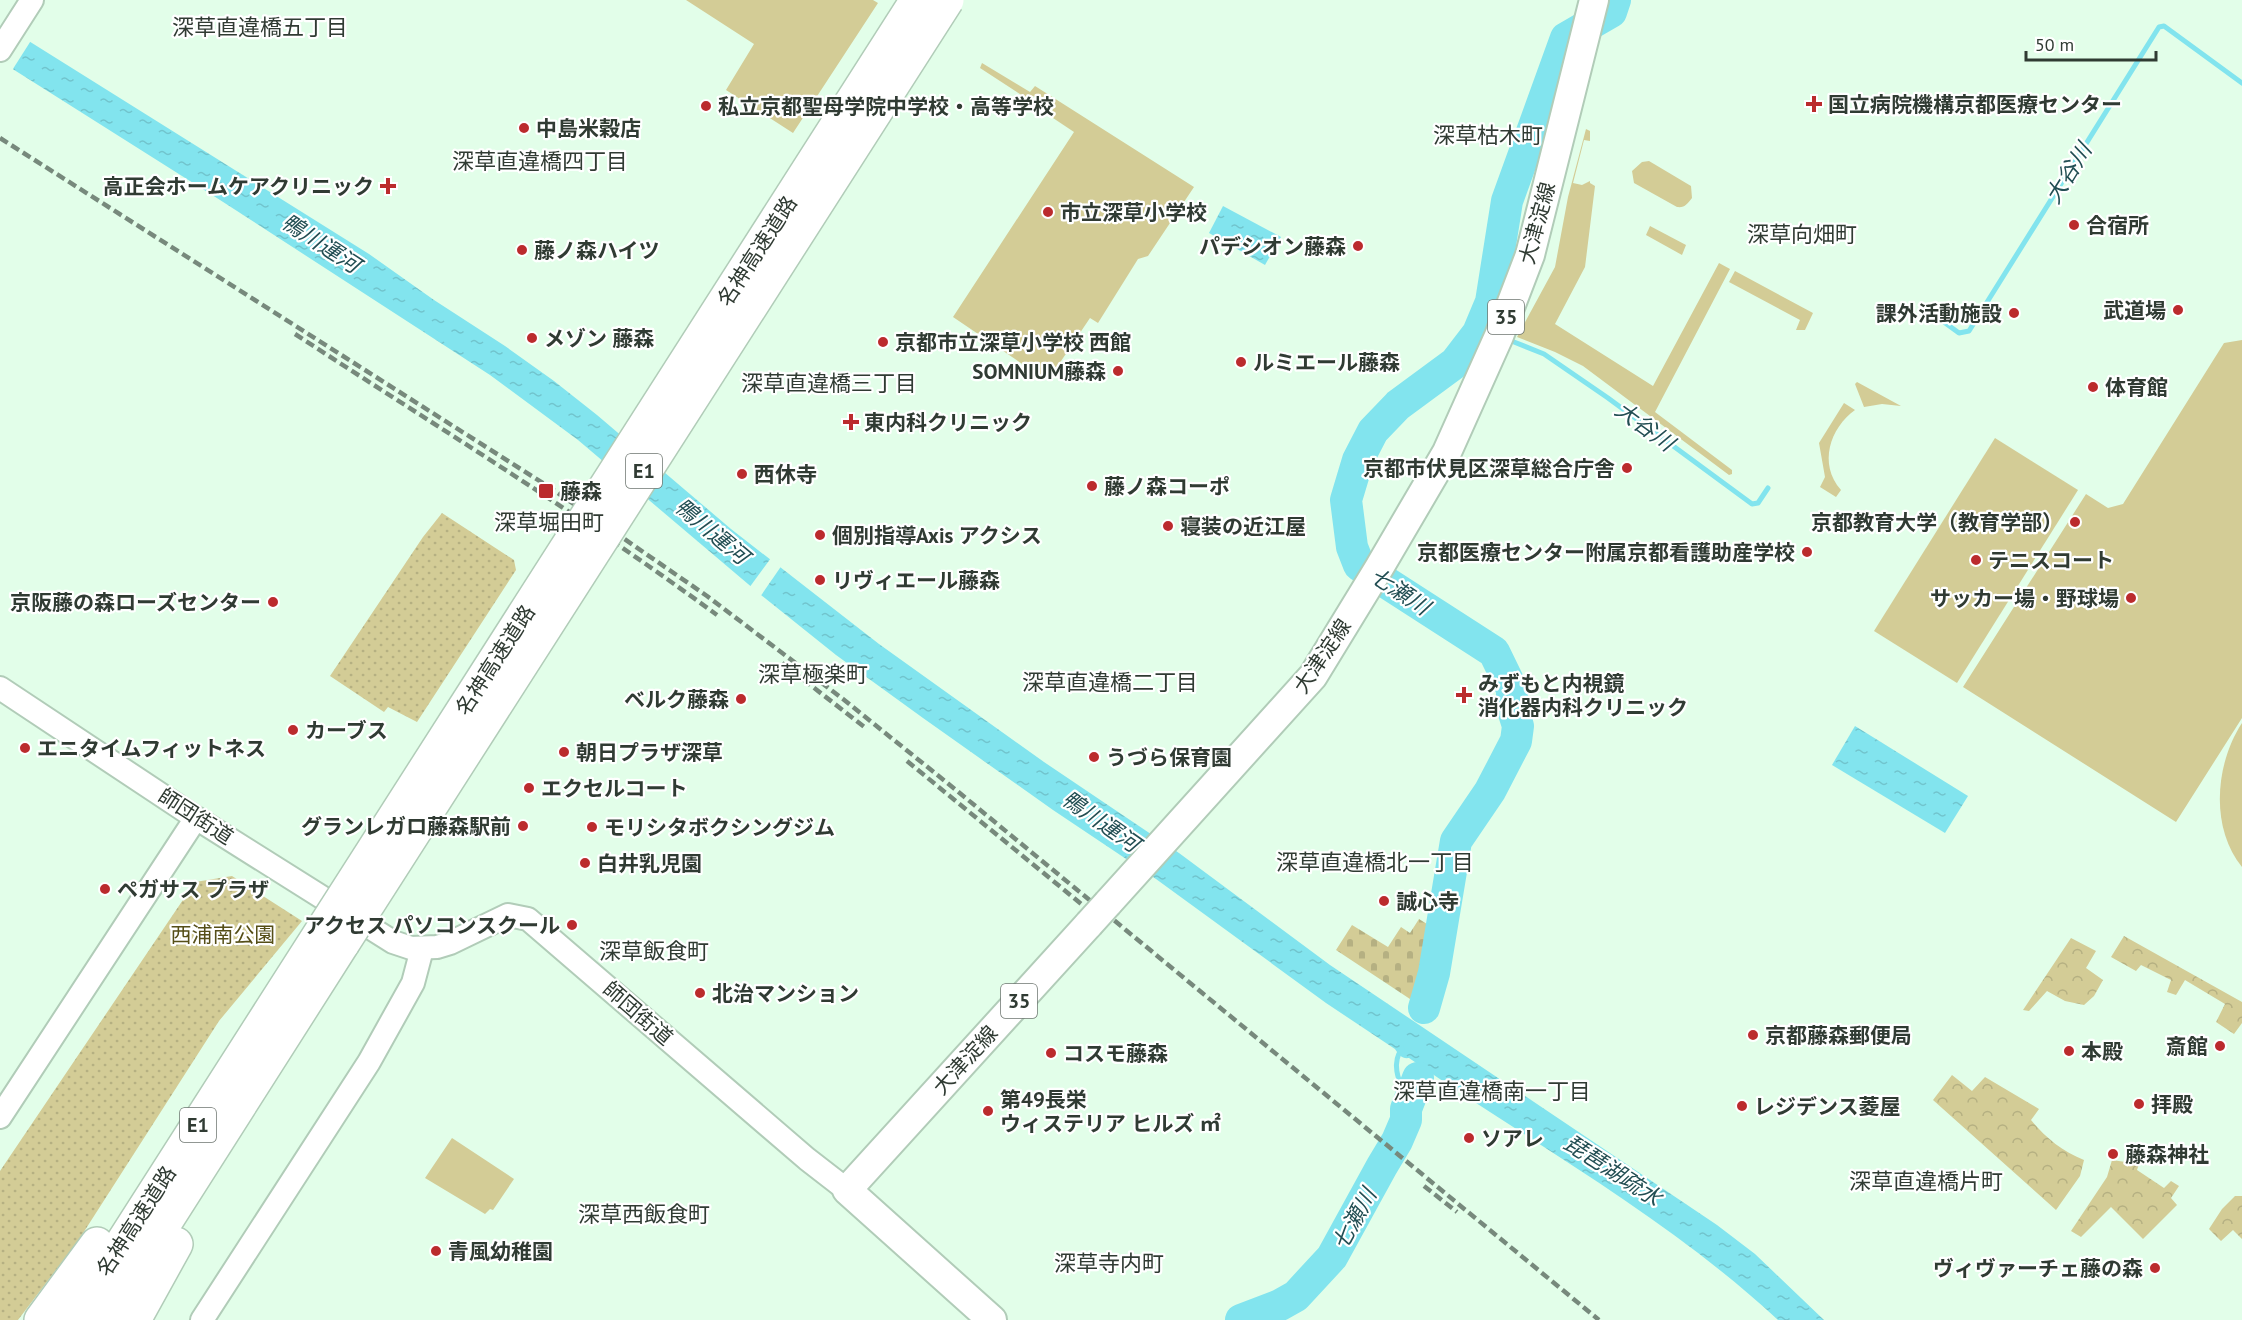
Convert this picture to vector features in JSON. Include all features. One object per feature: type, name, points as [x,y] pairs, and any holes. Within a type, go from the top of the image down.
[{"type":"highway","name":"名神高速道路","points":[[103,1320],[306,1002],[333,936],[917,0]]},
{"type":"highway","name":"名神高速道路","points":[[73,1320],[264,1021],[333,936],[947,0]]},
{"type":"highway","points":[[134,1320],[306,1002]]},
{"type":"highway","points":[[41,1320],[264,1021]]},
{"type":"main road","name":"大津淀線","points":[[847,1190],[1313,675],[1374,576],[1459,428],[1506,316],[1530,255],[1592,7]]},
{"type":"main road","name":"師団街道","points":[[847,1190],[992,1320]]},
{"type":"street","points":[[0,50],[32,0]]},
{"type":"street","name":"師団街道","points":[[0,688],[196,818],[393,942],[422,949],[450,944],[508,915],[528,919],[807,1160],[847,1190]]},
{"type":"street","points":[[0,1117],[196,818]]},
{"type":"street","points":[[202,1320],[369,1062],[413,984],[422,949]]},
{"type":"green space","points":[[686,0],[873,0],[878,3],[793,133],[726,90],[754,44]]},
{"type":"green space","points":[[982,63],[1030,92],[1035,86],[1194,187],[1148,256],[1138,259],[1098,323],[1090,318],[1055,370],[1040,376],[953,317],[1074,132],[1050,116],[1053,109],[1033,96],[1029,100],[980,68]]},
{"type":"green space","points":[[1586,129],[1590,131],[1590,141],[1584,140],[1573,183],[1582,185],[1590,181],[1595,186],[1585,267],[1555,324],[1653,386],[1719,263],[1730,269],[1655,412],[1732,470],[1732,474],[1729,475],[1583,366],[1517,337],[1555,267],[1568,197]]},
{"type":"green space","points":[[1649,161],[1691,186],[1692,198],[1686,205],[1677,207],[1634,183],[1632,171],[1642,162]]},
{"type":"green space","points":[[1650,226],[1686,245],[1682,255],[1646,235]]},
{"type":"green space","points":[[1735,271],[1813,313],[1805,330],[1796,330],[1800,320],[1729,282]]},
{"type":"green space","name":"サッカー場・野球場","points":[[2242,340],[2242,718],[2176,822],[1963,687],[2086,494],[2108,508],[2123,504],[2224,343]]},
{"type":"green space","points":[[1857,382],[1901,406],[1882,404],[1864,407],[1855,384]]},
{"type":"green space","points":[[1844,403],[1855,410],[1839,426],[1830,447],[1830,469],[1841,490],[1836,497],[1820,487],[1825,477],[1819,443]]},
{"type":"green space","name":"テニスコート","points":[[1995,438],[2078,490],[1957,683],[1874,631]]},
{"type":"green space","points":[[442,513],[514,560],[516,570],[417,722],[388,707],[384,712],[330,676],[423,537]]},
{"type":"green space","points":[[2242,723],[2242,867],[2225,834],[2220,796],[2226,757]]},
{"type":"green space","name":"西浦南公園","points":[[232,876],[302,921],[219,1021],[78,1241],[18,1320],[0,1320],[0,1171],[195,882]]},
{"type":"green space","points":[[1419,919],[1430,926],[1421,982],[1410,999],[1336,950],[1352,925],[1388,947],[1401,927],[1410,933]]},
{"type":"green space","points":[[2124,936],[2242,1002],[2242,1023],[2234,1034],[2216,1022],[2225,1004],[2185,980],[2176,995],[2167,992],[2171,980],[2141,965],[2136,971],[2111,957]]},
{"type":"green space","points":[[2071,938],[2096,951],[2086,968],[2103,980],[2094,996],[2084,1005],[2065,1001],[2047,991],[2029,1011],[2023,1010]]},
{"type":"green space","points":[[1952,1075],[1972,1091],[1985,1077],[2039,1109],[2031,1120],[2037,1127],[2062,1148],[2084,1160],[2080,1176],[2056,1210],[1933,1100]]},
{"type":"green space","points":[[452,1138],[514,1179],[493,1210],[490,1209],[485,1214],[425,1178]]},
{"type":"green space","points":[[2112,1160],[2139,1164],[2137,1170],[2164,1188],[2171,1181],[2179,1186],[2171,1198],[2177,1205],[2143,1239],[2111,1207],[2081,1237],[2071,1231],[2107,1177]]},
{"type":"green space","points":[[2235,1196],[2242,1196],[2242,1239],[2233,1230],[2221,1241],[2209,1229],[2222,1209]]},
{"type":"water","points":[[0,23],[369,254],[505,346],[597,415],[731,529],[879,644],[1044,762],[1179,853],[1330,965],[1717,1225],[1755,1254],[1824,1320],[1778,1320],[1691,1248],[1645,1215],[1409,1058],[1401,1056],[1395,1049],[1326,1003],[1156,879],[923,718],[836,655],[761,595],[578,440],[490,375],[0,61]]},
{"type":"water","points":[[1223,206],[1281,237],[1265,265],[1209,233]]},
{"type":"water","points":[[1855,726],[1968,796],[1945,833],[1832,765]]},
{"type":"pier","points":[[0,20],[32,39],[11,72],[0,65]]},
{"type":"pier","points":[[771,558],[782,565],[760,597],[749,588]]},
{"type":"waterway","name":"七瀬川","points":[[1424,1008],[1434,973],[1456,841],[1490,791],[1516,741],[1518,726],[1512,707],[1512,689],[1494,652],[1359,565],[1352,547],[1346,500],[1358,460],[1373,431],[1398,405],[1455,363],[1478,333],[1491,302],[1507,201],[1566,38],[1611,12],[1615,0]]},
{"type":"waterway","name":"大谷川","points":[[1926,309],[1959,333],[1969,331],[2159,27],[2164,26],[2242,83]]},
{"type":"waterway","name":"大谷川","points":[[1514,342],[1544,354],[1752,504],[1758,503],[1768,488]]},
{"type":"waterway","points":[[1402,1049],[1398,1055],[1397,1069],[1408,1104]]},
{"type":"waterway","name":"七瀬川","points":[[1241,1320],[1280,1305],[1296,1296],[1332,1257],[1397,1141],[1406,1120],[1406,1109],[1418,1078]]},
{"type":"railway","points":[[0,138],[549,487],[707,596],[843,699],[956,790],[1599,1320]]},
{"type":"railway","points":[[295,334],[561,506],[717,615]]},
{"type":"railway","points":[[782,663],[867,729]]},
{"type":"railway","points":[[907,761],[1102,921]]},
{"type":"railway","points":[[1424,1186],[1457,1212]]},
{"type":"place","name":"国立病院機構京都医療センター","points":[[1814,104]]},
{"type":"place","name":"私立京都聖母学院中学校・高等学校","points":[[706,106]]},
{"type":"place","name":"中島米穀店","points":[[524,128]]},
{"type":"place","name":"高正会ホームケアクリニック","points":[[388,186]]},
{"type":"place","name":"市立深草小学校","points":[[1048,212]]},
{"type":"place","name":"合宿所","points":[[2074,225]]},
{"type":"place","name":"パデシオン藤森","points":[[1358,246]]},
{"type":"place","name":"藤ノ森ハイツ","points":[[522,250]]},
{"type":"place","name":"武道場","points":[[2178,310]]},
{"type":"place","name":"課外活動施設","points":[[2014,313]]},
{"type":"place","name":"メゾン 藤森","points":[[532,338]]},
{"type":"place","name":"京都市立深草小学校 西館","points":[[883,342]]},
{"type":"place","name":"ルミエール藤森","points":[[1241,362]]},
{"type":"place","name":"SOMNIUM藤森","points":[[1118,371]]},
{"type":"place","name":"体育館","points":[[2093,387]]},
{"type":"place","name":"東内科クリニック","points":[[851,422]]},
{"type":"place","name":"京都市伏見区深草総合庁舎","points":[[1627,468]]},
{"type":"place","name":"西休寺","points":[[742,474]]},
{"type":"place","name":"藤ノ森コーポ","points":[[1092,486]]},
{"type":"place","name":"藤森","points":[[546,491]]},
{"type":"place","name":"京都教育大学（教育学部）","points":[[2075,522]]},
{"type":"place","name":"寝装の近江屋","points":[[1168,526]]},
{"type":"place","name":"個別指導Axis アクシス","points":[[820,535]]},
{"type":"place","name":"京都医療センター附属京都看護助産学校","points":[[1807,552]]},
{"type":"place","name":"テニスコート","points":[[1976,560]]},
{"type":"place","name":"リヴィエール藤森","points":[[820,580]]},
{"type":"place","name":"サッカー場・野球場","points":[[2131,598]]},
{"type":"place","name":"京阪藤の森ローズセンター","points":[[273,602]]},
{"type":"place","name":"みずもと内視鏡 消化器内科クリニック","points":[[1464,695]]},
{"type":"place","name":"ベルク藤森","points":[[741,699]]},
{"type":"place","name":"カーブス","points":[[293,730]]},
{"type":"place","name":"エニタイムフィットネス","points":[[25,748]]},
{"type":"place","name":"朝日プラザ深草","points":[[564,752]]},
{"type":"place","name":"うづら保育園","points":[[1094,757]]},
{"type":"place","name":"エクセルコート","points":[[529,788]]},
{"type":"place","name":"グランレガロ藤森駅前","points":[[523,826]]},
{"type":"place","name":"モリシタボクシングジム","points":[[592,827]]},
{"type":"place","name":"白井乳児園","points":[[585,863]]},
{"type":"place","name":"ペガサス プラザ","points":[[105,889]]},
{"type":"place","name":"誠心寺","points":[[1384,901]]},
{"type":"place","name":"アクセス パソコンスクール","points":[[572,925]]},
{"type":"place","name":"北治マンション","points":[[700,993]]},
{"type":"place","name":"京都藤森郵便局","points":[[1753,1035]]},
{"type":"place","name":"斎館","points":[[2220,1046]]},
{"type":"place","name":"本殿","points":[[2069,1051]]},
{"type":"place","name":"コスモ藤森","points":[[1051,1053]]},
{"type":"place","name":"拝殿","points":[[2139,1104]]},
{"type":"place","name":"レジデンス菱屋","points":[[1742,1106]]},
{"type":"place","name":"第49長栄 ウィステリア ヒルズ ㎡","points":[[988,1111]]},
{"type":"place","name":"ソアレ","points":[[1469,1138]]},
{"type":"place","name":"藤森神社","points":[[2113,1154]]},
{"type":"place","name":"青風幼稚園","points":[[436,1251]]},
{"type":"place","name":"ヴィヴァーチェ藤の森","points":[[2155,1268]]},
{"type":"district","name":"深草直違橋五丁目","points":[[260,27]]},
{"type":"district","name":"深草枯木町","points":[[1488,135]]},
{"type":"district","name":"深草直違橋四丁目","points":[[540,161]]},
{"type":"district","name":"深草向畑町","points":[[1802,234]]},
{"type":"district","name":"深草直違橋三丁目","points":[[829,383]]},
{"type":"district","name":"深草堀田町","points":[[549,522]]},
{"type":"district","name":"深草極楽町","points":[[813,674]]},
{"type":"district","name":"深草直違橋二丁目","points":[[1110,682]]},
{"type":"district","name":"深草直違橋北一丁目","points":[[1375,862]]},
{"type":"district","name":"深草飯食町","points":[[654,951]]},
{"type":"district","name":"深草直違橋南一丁目","points":[[1492,1091]]},
{"type":"district","name":"深草直違橋片町","points":[[1926,1181]]},
{"type":"district","name":"深草西飯食町","points":[[644,1214]]},
{"type":"district","name":"深草寺内町","points":[[1109,1263]]},
{"type":"water label","name":"鴨川運河","points":[[321,243]]},
{"type":"water label","name":"鴨川運河","points":[[712,531]]},
{"type":"water label","name":"鴨川運河","points":[[1101,821]]},
{"type":"water label","name":"琵琶湖疏水","points":[[1613,1170]]}]
